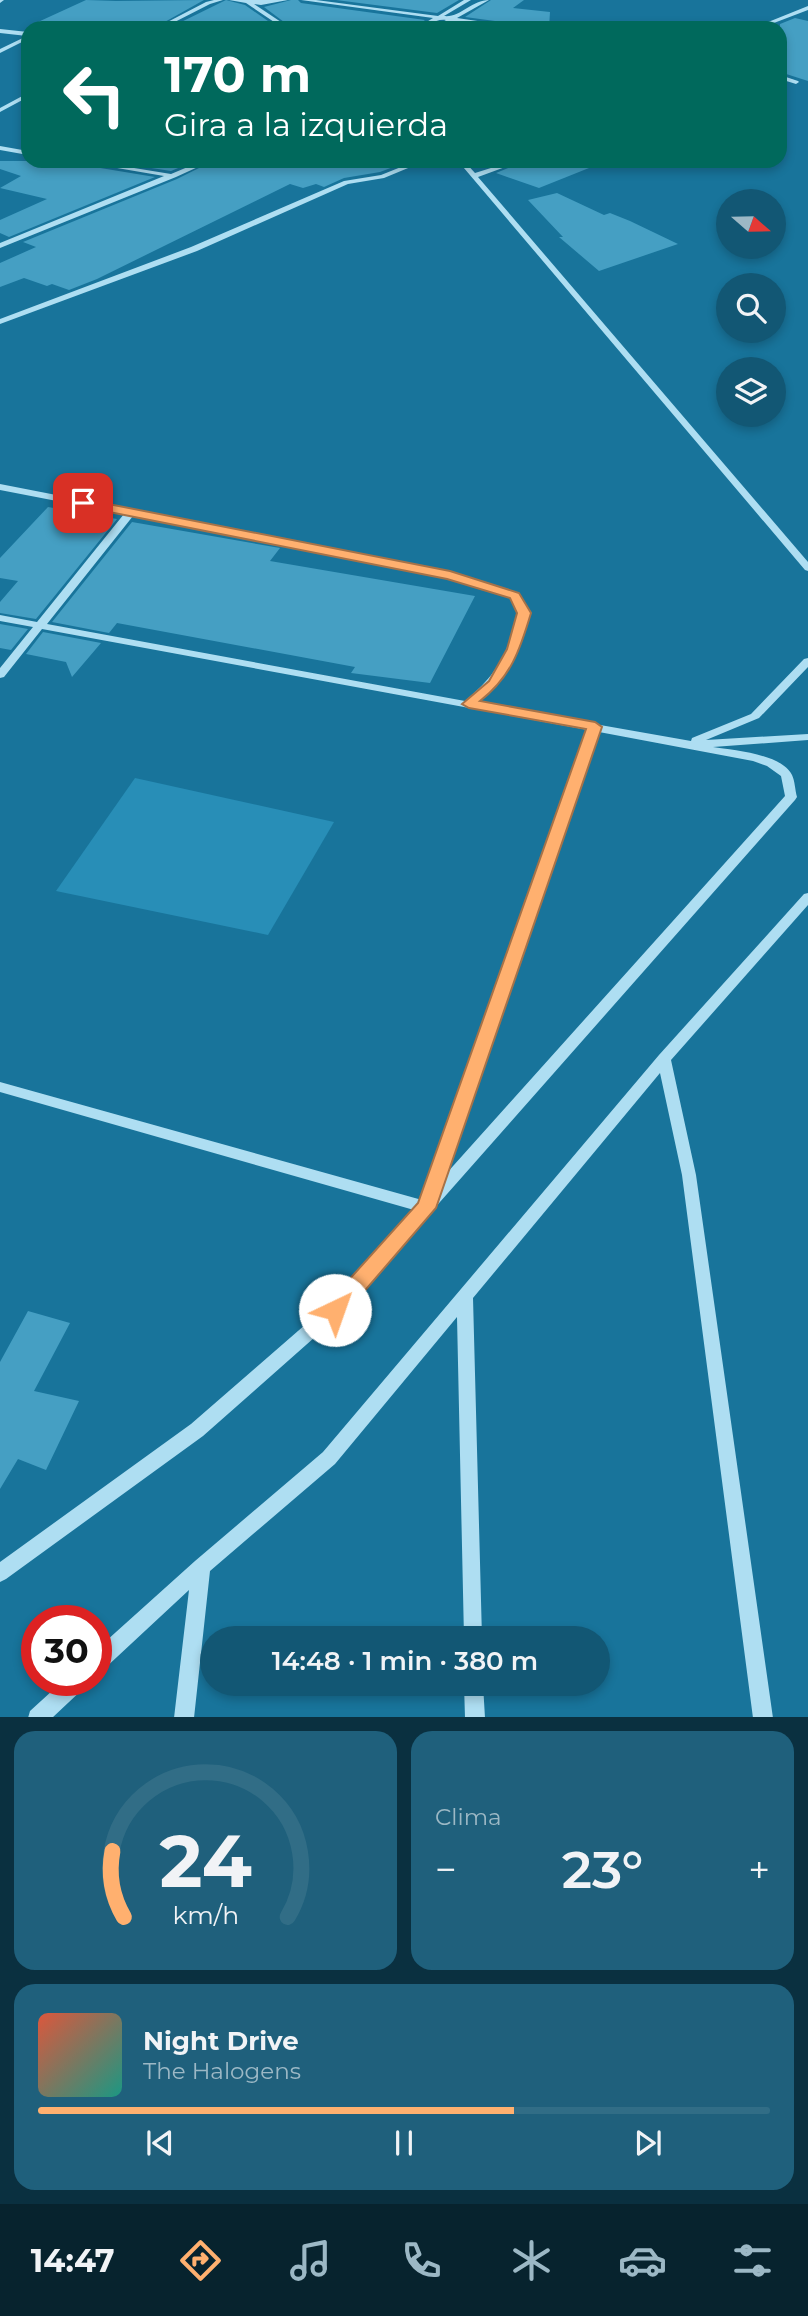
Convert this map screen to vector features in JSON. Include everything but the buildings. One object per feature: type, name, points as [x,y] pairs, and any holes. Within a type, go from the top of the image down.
[{"type":"street","points":[[173,21],[208,3],[220,0]]},
{"type":"street","points":[[232,0],[249,3],[285,0]]},
{"type":"street","points":[[304,0],[468,21]]},
{"type":"street","points":[[432,21],[468,0]]},
{"type":"street","points":[[448,21],[486,0]]},
{"type":"street","points":[[249,3],[276,21]]},
{"type":"street","points":[[774,21],[808,8]]},
{"type":"street","points":[[0,31],[21,35]]},
{"type":"street","points":[[0,51],[21,40]]},
{"type":"street","points":[[787,79],[796,82]]},
{"type":"street","points":[[0,110],[21,99]]},
{"type":"street","points":[[0,148],[21,152]]},
{"type":"street","points":[[123,168],[174,176]]},
{"type":"street","points":[[0,246],[192,168]]},
{"type":"street","points":[[0,322],[194,248],[346,182],[382,177],[404,168]]},
{"type":"street","points":[[467,168],[808,568]]},
{"type":"street","points":[[474,176],[498,168]]},
{"type":"street","points":[[0,487],[450,575],[515,596],[524,613],[513,649],[494,684],[469,704]]},
{"type":"street","points":[[0,676],[131,512]]},
{"type":"street","points":[[0,618],[595,727],[771,763],[786,774],[791,797],[335,1310],[197,1430],[0,1573]]},
{"type":"street","points":[[685,745],[755,716],[808,661]]},
{"type":"street","points":[[426,1208],[595,727]]},
{"type":"street","points":[[685,745],[808,737]]},
{"type":"street","points":[[112,1648],[201,1567],[329,1458],[664,1059],[808,897]]},
{"type":"street","points":[[664,1059],[689,1175],[763,1717]]},
{"type":"street","points":[[0,1087],[426,1208]]},
{"type":"street","points":[[465,1297],[473,1626]]},
{"type":"street","points":[[184,1717],[201,1567]]},
{"type":"street","points":[[37,1717],[60,1696]]},
{"type":"street","points":[[474,1696],[475,1717]]},
{"type":"shaded area","points":[[135,778],[334,822],[268,935],[56,891]]},
{"type":"route","points":[[83,503],[450,575],[515,596],[524,613],[513,649],[494,684],[469,704],[595,727],[426,1208],[335,1310]]}]
